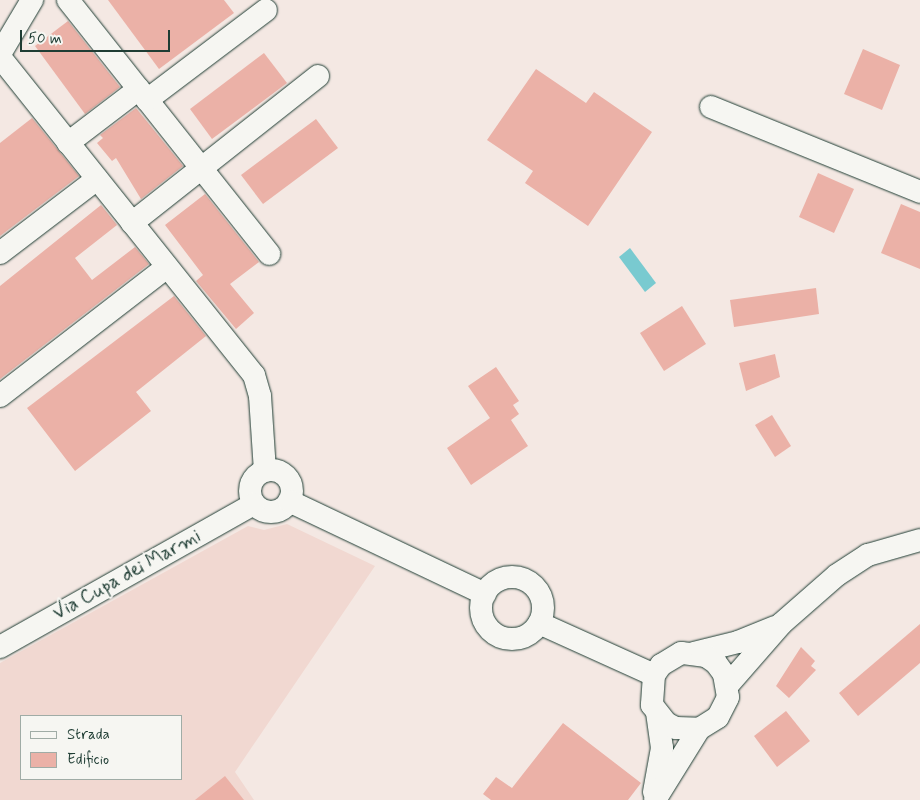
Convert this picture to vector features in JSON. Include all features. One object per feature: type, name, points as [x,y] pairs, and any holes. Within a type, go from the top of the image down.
[{"type":"street","points":[[32,0],[0,56],[254,376],[260,396],[265,471]]},
{"type":"street","points":[[68,0],[269,254]]},
{"type":"street","points":[[68,143],[266,10]]},
{"type":"street","points":[[132,223],[318,76]]},
{"type":"street","points":[[711,107],[920,192]]},
{"type":"street","points":[[0,253],[97,179]]},
{"type":"street","points":[[0,396],[168,267]]},
{"type":"street","points":[[265,471],[285,476],[291,488],[289,501],[272,512],[254,504],[251,484],[265,471]]},
{"type":"street","points":[[289,501],[485,594]]},
{"type":"street","name":"Via Cupa dei Marmi","points":[[0,647],[254,504]]},
{"type":"street","points":[[727,686],[781,624],[857,562],[881,550],[920,540]]},
{"type":"street","points":[[508,577],[527,581],[535,587],[543,604],[539,623],[516,639],[498,636],[482,613],[485,594],[508,577]]},
{"type":"street","points":[[539,623],[654,675]]},
{"type":"street","points":[[654,800],[662,748],[657,714],[650,695],[654,675],[670,657],[738,642],[781,624]]},
{"type":"street","points":[[654,800],[699,729],[718,718],[728,697],[727,686],[716,663],[694,653]]},
{"type":"street","points":[[657,714],[676,728],[699,729]]},
{"type":"shaded area","points":[[287,524],[375,566],[235,772],[254,800],[0,800],[0,663],[248,526],[264,530]]},
{"type":"water","points":[[630,248],[656,283],[645,292],[619,257]]},
{"type":"building","points":[[108,0],[224,0],[234,13],[159,69]]},
{"type":"building","points":[[68,21],[120,87],[85,114],[35,46]]},
{"type":"building","points":[[863,49],[900,65],[882,110],[844,94]]},
{"type":"building","points":[[264,53],[287,83],[212,139],[190,109]]},
{"type":"building","points":[[536,69],[586,103],[594,92],[652,132],[588,226],[525,183],[533,171],[487,140]]},
{"type":"building","points":[[136,108],[183,166],[141,199],[116,158],[112,161],[97,143],[103,138],[100,135]]},
{"type":"building","points":[[32,118],[79,176],[0,236],[0,143]]},
{"type":"building","points":[[316,119],[338,148],[263,204],[241,175]]},
{"type":"building","points":[[818,173],[854,189],[834,233],[799,217]]},
{"type":"building","points":[[205,194],[259,262],[230,284],[254,313],[236,329],[196,281],[203,275],[165,225]]},
{"type":"building","points":[[901,204],[920,212],[920,269],[881,253]]},
{"type":"building","points":[[101,205],[117,225],[75,258],[92,280],[135,247],[149,264],[0,379],[0,286]]},
{"type":"building","points":[[816,288],[819,314],[734,327],[730,300]]},
{"type":"building","points":[[174,296],[206,336],[136,392],[151,411],[75,471],[27,408]]},
{"type":"building","points":[[682,306],[706,344],[664,371],[640,333]]},
{"type":"building","points":[[775,354],[780,377],[746,391],[739,363]]},
{"type":"building","points":[[496,367],[519,401],[513,405],[519,414],[511,420],[528,446],[471,485],[447,448],[490,418],[468,386]]},
{"type":"building","points":[[772,415],[791,446],[775,457],[755,425]]},
{"type":"building","points":[[920,624],[920,663],[858,716],[839,693]]},
{"type":"building","points":[[801,647],[815,661],[811,666],[816,670],[789,698],[776,686]]},
{"type":"building","points":[[786,711],[810,741],[777,767],[754,736]]},
{"type":"building","points":[[563,723],[641,783],[628,800],[491,800],[483,794],[496,777],[512,788]]},
{"type":"building","points":[[225,776],[244,800],[195,800]]}]
